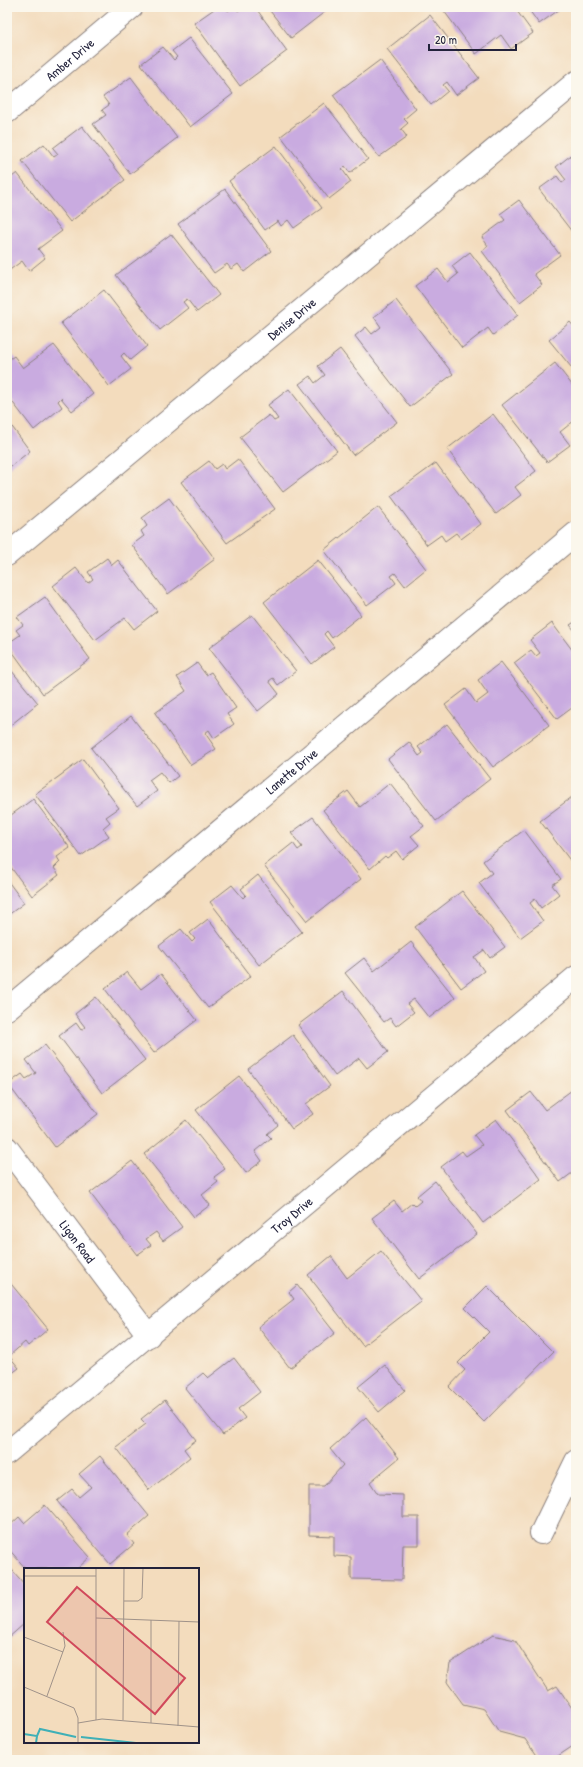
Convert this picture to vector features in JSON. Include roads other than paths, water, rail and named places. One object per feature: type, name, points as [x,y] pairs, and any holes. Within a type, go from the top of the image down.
[{"type":"street","name":"Amber Drive","points":[[7,112],[132,7]]},
{"type":"street","name":"Denise Drive","points":[[7,555],[576,82]]},
{"type":"street","name":"Lanette Drive","points":[[7,1009],[576,533]]},
{"type":"street","name":"Troy Drive","points":[[7,1453],[149,1336],[576,977]]},
{"type":"street","name":"Ligon Road","points":[[7,1148],[149,1336]]},
{"type":"street","points":[[541,1533],[576,1461]]}]
